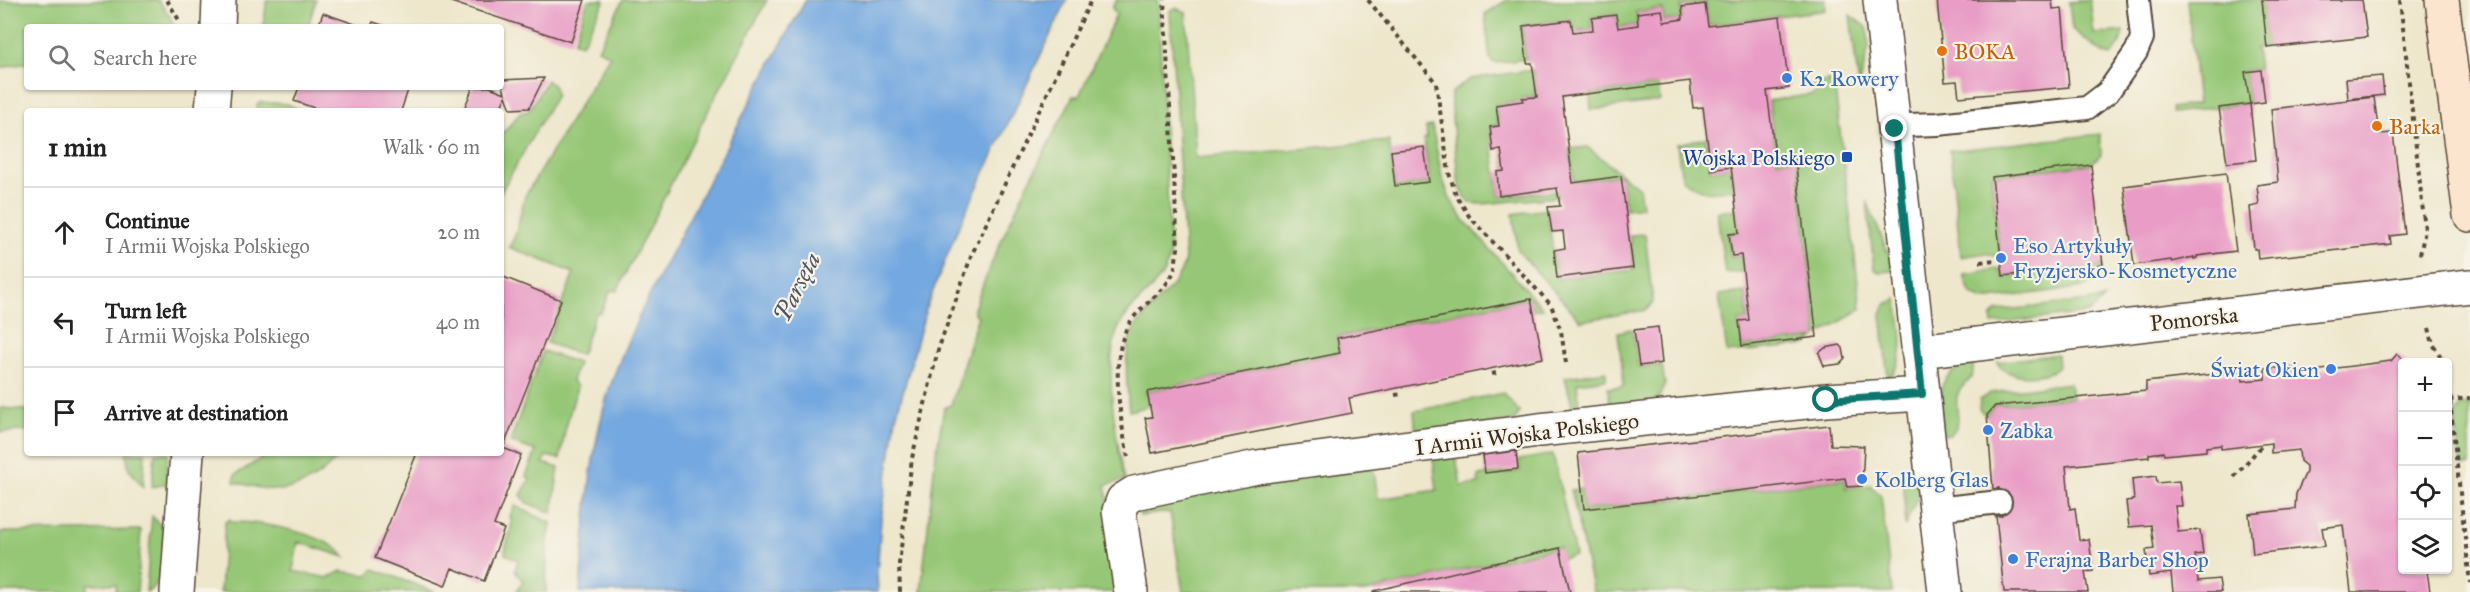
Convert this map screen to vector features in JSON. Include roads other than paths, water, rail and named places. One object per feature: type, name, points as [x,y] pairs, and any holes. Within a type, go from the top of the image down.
[{"type":"street","points":[[218,24],[219,0]]},
{"type":"street","points":[[1880,0],[1917,351],[1946,592]]},
{"type":"street","points":[[2442,0],[2470,215]]},
{"type":"street","points":[[212,108],[214,90]]},
{"type":"street","name":"Pomorska","points":[[1917,351],[2470,286]]},
{"type":"street","name":"I Armii Wojska Polskiego","points":[[1131,592],[1119,511],[1123,500],[1134,493],[1257,467],[1539,430],[1826,400],[1922,394]]},
{"type":"street","points":[[177,592],[174,501],[186,456]]},
{"type":"lane","points":[[1895,129],[1908,125],[1938,124],[2087,108],[2108,92],[2136,52],[2142,38],[2138,0]]},
{"type":"lane","points":[[1935,509],[2000,502]]},
{"type":"water","name":"Parsęta","points":[[806,0],[1067,0],[959,226],[927,306],[896,417],[881,520],[877,572],[878,592],[580,592],[592,464],[602,414],[617,368],[657,281]]},
{"type":"place","name":"BOKA","points":[[1942,51]]},
{"type":"place","name":"K2 Rowery","points":[[1787,78]]},
{"type":"place","name":"Barka","points":[[2377,126]]},
{"type":"place","name":"Wojska Polskiego","points":[[1847,157]]},
{"type":"place","name":"Eso Artykuły Fryzjersko-Kosmetyczne","points":[[2001,258]]},
{"type":"place","name":"Świat Okien","points":[[2331,369]]},
{"type":"place","name":"Zabka","points":[[1988,430]]},
{"type":"place","name":"Kolberg Glas","points":[[1862,479]]},
{"type":"place","name":"Ferajna Barber Shop","points":[[2013,559]]}]
